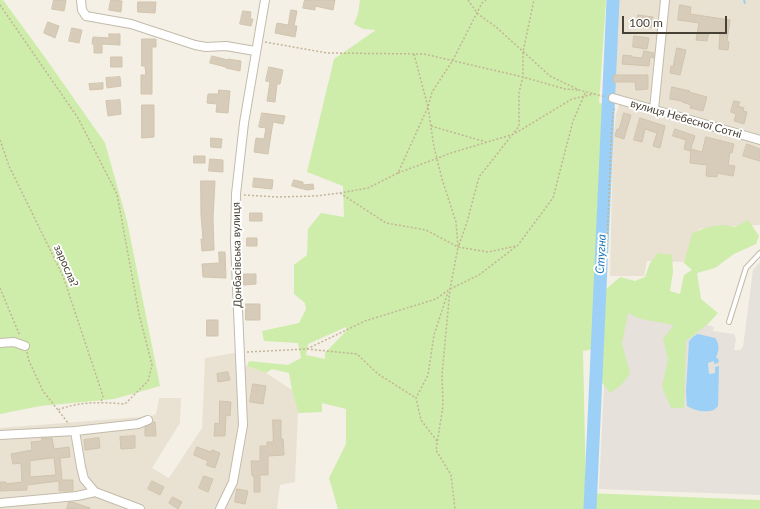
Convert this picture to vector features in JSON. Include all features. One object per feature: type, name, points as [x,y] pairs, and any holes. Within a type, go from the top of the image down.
[{"type":"street","points":[[81,0],[82,10],[86,16],[131,24],[195,45],[206,47],[226,46],[256,51]]},
{"type":"street","name":"Донбасівська вулиця","points":[[220,509],[232,482],[243,425],[235,242],[236,194],[244,124],[265,0]]},
{"type":"street","points":[[654,109],[665,0]]},
{"type":"street","name":"вулиця Небесної Сотні","points":[[615,98],[760,140]]},
{"type":"street","points":[[0,343],[14,342],[25,346]]},
{"type":"street","points":[[0,435],[76,431],[138,424],[148,420]]},
{"type":"street","points":[[76,431],[84,479],[95,492],[140,509]]},
{"type":"street","points":[[0,503],[77,496],[95,492]]},
{"type":"lane","points":[[730,322],[746,268],[760,253]]},
{"type":"path","points":[[468,0],[478,14],[496,27],[550,76],[579,90]]},
{"type":"path","points":[[398,173],[428,107],[432,92],[454,60],[478,14],[482,0]]},
{"type":"path","points":[[482,3],[486,0]]},
{"type":"path","points":[[456,509],[451,475],[436,450],[443,406],[442,375],[450,289],[458,247],[467,222],[479,177],[519,126],[519,92],[524,78],[523,52],[534,0]]},
{"type":"path","points":[[0,5],[78,118],[117,194],[139,314],[152,365],[148,381],[125,404],[101,402],[67,406],[58,410]]},
{"type":"path","points":[[258,40],[327,53],[424,54],[454,60],[476,67],[565,89],[586,91],[603,96]]},
{"type":"path","points":[[414,54],[428,107],[442,179],[456,222],[458,247]]},
{"type":"path","points":[[307,349],[365,322],[436,299],[450,289],[479,275],[518,245],[553,198],[573,121],[586,91]]},
{"type":"path","points":[[236,194],[276,197],[315,196],[340,194],[368,188],[398,173],[437,158],[514,134],[572,99],[594,94]]},
{"type":"path","points":[[607,246],[612,126],[615,98]]},
{"type":"path","points":[[431,126],[486,142]]},
{"type":"path","name":"заросла?","points":[[0,140],[9,166],[63,276],[103,396],[101,402]]},
{"type":"path","points":[[340,194],[386,222],[426,230],[458,247],[488,252],[518,245]]},
{"type":"path","points":[[0,288],[25,346],[29,361],[43,391],[76,431]]},
{"type":"path","points":[[437,441],[421,420],[416,398],[428,375],[434,335],[450,289]]},
{"type":"path","points":[[240,352],[307,349],[357,354],[378,374],[416,398]]},
{"type":"shaded area","points":[[615,0],[760,0],[760,225],[699,229],[688,262],[647,261],[644,276],[610,276],[613,139],[616,114],[621,100],[617,99],[610,92]]},
{"type":"shaded area","points":[[760,262],[760,495],[599,489],[608,301],[687,319],[714,327],[713,331],[734,334],[736,339],[734,350],[740,350],[743,347],[753,270]]},
{"type":"shaded area","points":[[240,352],[241,366],[247,366],[266,373],[292,390],[298,413],[295,482],[280,485],[277,509],[0,509],[0,428],[151,416],[156,414],[159,398],[181,398],[180,423],[152,468],[169,478],[202,428],[205,358]]},
{"type":"green space","points":[[0,0],[3,0],[105,143],[127,221],[160,386],[114,399],[40,406],[0,414]]},
{"type":"green space","points":[[360,0],[606,0],[599,103],[605,104],[598,195],[593,349],[583,351],[586,493],[760,500],[760,509],[338,509],[329,478],[346,444],[346,409],[322,403],[322,412],[298,413],[289,373],[272,369],[266,373],[247,366],[249,361],[288,365],[301,358],[298,343],[264,341],[262,331],[299,323],[306,309],[305,303],[294,294],[294,265],[307,255],[308,229],[321,213],[344,217],[343,186],[307,172],[334,59],[376,30],[363,29],[354,24],[358,14]],"holes":[[[346,327],[346,331],[325,353],[325,359],[306,355],[308,344]]]},
{"type":"green space","points":[[748,220],[759,236],[756,244],[734,254],[715,268],[697,273],[701,299],[718,313],[709,323],[686,341],[684,408],[671,408],[662,387],[668,359],[663,339],[674,325],[641,319],[628,313],[622,343],[630,374],[621,385],[610,393],[600,380],[604,291],[620,277],[635,281],[645,277],[650,263],[658,253],[672,255],[673,272],[670,291],[680,294],[684,275],[692,270],[684,263],[692,234],[713,226],[724,225],[735,227]]},
{"type":"water","points":[[698,334],[715,338],[718,345],[716,357],[719,360],[718,363],[714,364],[714,361],[708,363],[709,374],[715,373],[715,367],[719,366],[718,406],[715,409],[708,411],[699,411],[687,406],[686,391],[689,341]]},
{"type":"building","points":[[54,0],[66,0],[64,11],[52,9]]},
{"type":"building","points":[[111,0],[122,1],[121,12],[109,10]]},
{"type":"building","points":[[305,0],[335,0],[333,10],[315,6],[315,10],[303,8]]},
{"type":"building","points":[[138,2],[156,2],[155,13],[138,12]]},
{"type":"building","points":[[680,5],[691,7],[690,14],[730,20],[727,41],[729,42],[728,50],[719,49],[720,34],[709,32],[707,41],[696,40],[699,23],[678,20]]},
{"type":"building","points":[[291,10],[297,11],[294,26],[297,26],[295,37],[275,33],[277,23],[288,25]]},
{"type":"building","points":[[243,11],[251,12],[250,19],[253,19],[251,26],[240,24]]},
{"type":"building","points":[[638,15],[653,17],[651,28],[636,26]]},
{"type":"building","points":[[48,22],[59,26],[55,38],[44,33]]},
{"type":"building","points":[[72,28],[82,30],[79,43],[69,41]]},
{"type":"building","points":[[109,34],[120,34],[120,45],[102,44],[102,53],[94,53],[94,44],[92,44],[93,37],[109,38]]},
{"type":"building","points":[[634,36],[649,38],[647,49],[633,47]]},
{"type":"building","points":[[142,39],[156,39],[156,47],[152,47],[152,94],[141,94],[141,75],[146,75],[145,66],[142,66]]},
{"type":"building","points":[[677,48],[686,50],[680,75],[670,73]]},
{"type":"building","points":[[644,51],[654,53],[654,58],[650,57],[649,66],[622,64],[623,55],[642,58]]},
{"type":"building","points":[[212,56],[228,60],[241,61],[240,71],[210,63]]},
{"type":"building","points":[[111,57],[122,57],[122,67],[111,67]]},
{"type":"building","points":[[269,67],[283,70],[280,84],[277,84],[275,102],[267,101],[270,82],[266,81]]},
{"type":"building","points":[[614,75],[648,75],[648,89],[636,90],[635,82],[614,82]]},
{"type":"building","points":[[120,77],[121,86],[107,88],[106,78]]},
{"type":"building","points":[[103,83],[103,89],[90,90],[89,84]]},
{"type":"building","points":[[672,87],[707,97],[703,111],[690,108],[691,105],[682,101],[670,99]]},
{"type":"building","points":[[219,90],[230,91],[228,113],[216,112],[217,104],[207,103],[208,94],[218,94]]},
{"type":"building","points":[[120,100],[121,114],[108,116],[106,101]]},
{"type":"building","points":[[734,101],[740,102],[738,106],[744,108],[743,111],[747,112],[744,124],[734,121],[736,114],[731,112]]},
{"type":"building","points":[[142,105],[154,105],[154,137],[142,138]]},
{"type":"building","points":[[262,113],[285,116],[283,124],[273,122],[268,154],[254,152],[256,138],[264,139],[266,128],[259,127]]},
{"type":"building","points":[[624,113],[631,115],[624,139],[615,136]]},
{"type":"building","points":[[640,118],[665,126],[660,148],[653,146],[657,133],[645,129],[642,142],[634,140]]},
{"type":"building","points":[[675,129],[695,136],[690,151],[684,149],[686,140],[673,136]]},
{"type":"building","points":[[706,137],[734,144],[732,153],[730,152],[728,165],[735,166],[733,176],[717,173],[717,177],[706,176],[707,165],[690,163],[691,149],[702,152]]},
{"type":"building","points":[[211,138],[222,139],[221,148],[211,147]]},
{"type":"building","points":[[747,144],[760,149],[760,161],[743,156]]},
{"type":"building","points":[[194,156],[205,156],[205,163],[194,163]]},
{"type":"building","points":[[210,159],[223,160],[223,172],[209,171]]},
{"type":"building","points":[[254,178],[273,180],[272,189],[253,187]]},
{"type":"building","points":[[294,180],[303,182],[303,185],[313,184],[314,189],[307,190],[292,186]]},
{"type":"building","points":[[201,181],[215,181],[213,218],[214,250],[202,251]]},
{"type":"building","points":[[250,213],[262,213],[262,221],[250,221]]},
{"type":"building","points":[[247,238],[257,238],[257,246],[247,246]]},
{"type":"building","points":[[219,252],[225,252],[226,278],[203,277],[202,264],[219,263]]},
{"type":"building","points":[[244,274],[256,274],[256,284],[244,285]]},
{"type":"building","points":[[246,304],[260,304],[260,320],[246,320]]},
{"type":"building","points":[[207,320],[218,320],[218,336],[207,336]]},
{"type":"building","points":[[228,372],[230,380],[218,382],[217,374]]},
{"type":"building","points":[[253,384],[266,386],[263,404],[250,402]]},
{"type":"building","points":[[220,401],[231,402],[230,416],[226,415],[225,436],[214,436],[215,423],[219,424]]},
{"type":"building","points":[[273,420],[281,420],[281,439],[283,439],[284,455],[268,456],[268,475],[260,475],[260,492],[254,492],[254,476],[252,476],[251,461],[260,461],[260,446],[267,446],[267,442],[273,442]]},
{"type":"building","points":[[155,422],[156,436],[145,436],[145,427]]},
{"type":"building","points":[[135,436],[135,448],[121,449],[120,437]]},
{"type":"building","points":[[42,438],[52,438],[54,449],[69,447],[70,457],[60,458],[62,480],[73,480],[73,491],[59,491],[59,481],[27,485],[27,490],[0,491],[0,482],[6,482],[6,484],[22,482],[21,463],[13,464],[11,454],[32,450],[31,442],[42,441]],"holes":[[[54,458],[56,475],[30,477],[30,461]]]},
{"type":"building","points":[[99,438],[100,448],[85,450],[84,440]]},
{"type":"building","points":[[197,447],[211,452],[212,450],[220,453],[215,468],[206,465],[208,461],[194,455]]},
{"type":"building","points":[[204,476],[213,479],[208,492],[199,488]]},
{"type":"building","points":[[152,481],[164,487],[160,495],[148,489]]},
{"type":"building","points":[[237,489],[248,491],[245,504],[235,502]]},
{"type":"building","points":[[173,497],[182,502],[178,509],[169,503]]},
{"type":"building","points":[[69,502],[90,508],[90,509],[67,509]]},
{"type":"waterway","name":"Стугна","points":[[590,509],[613,0]]}]
